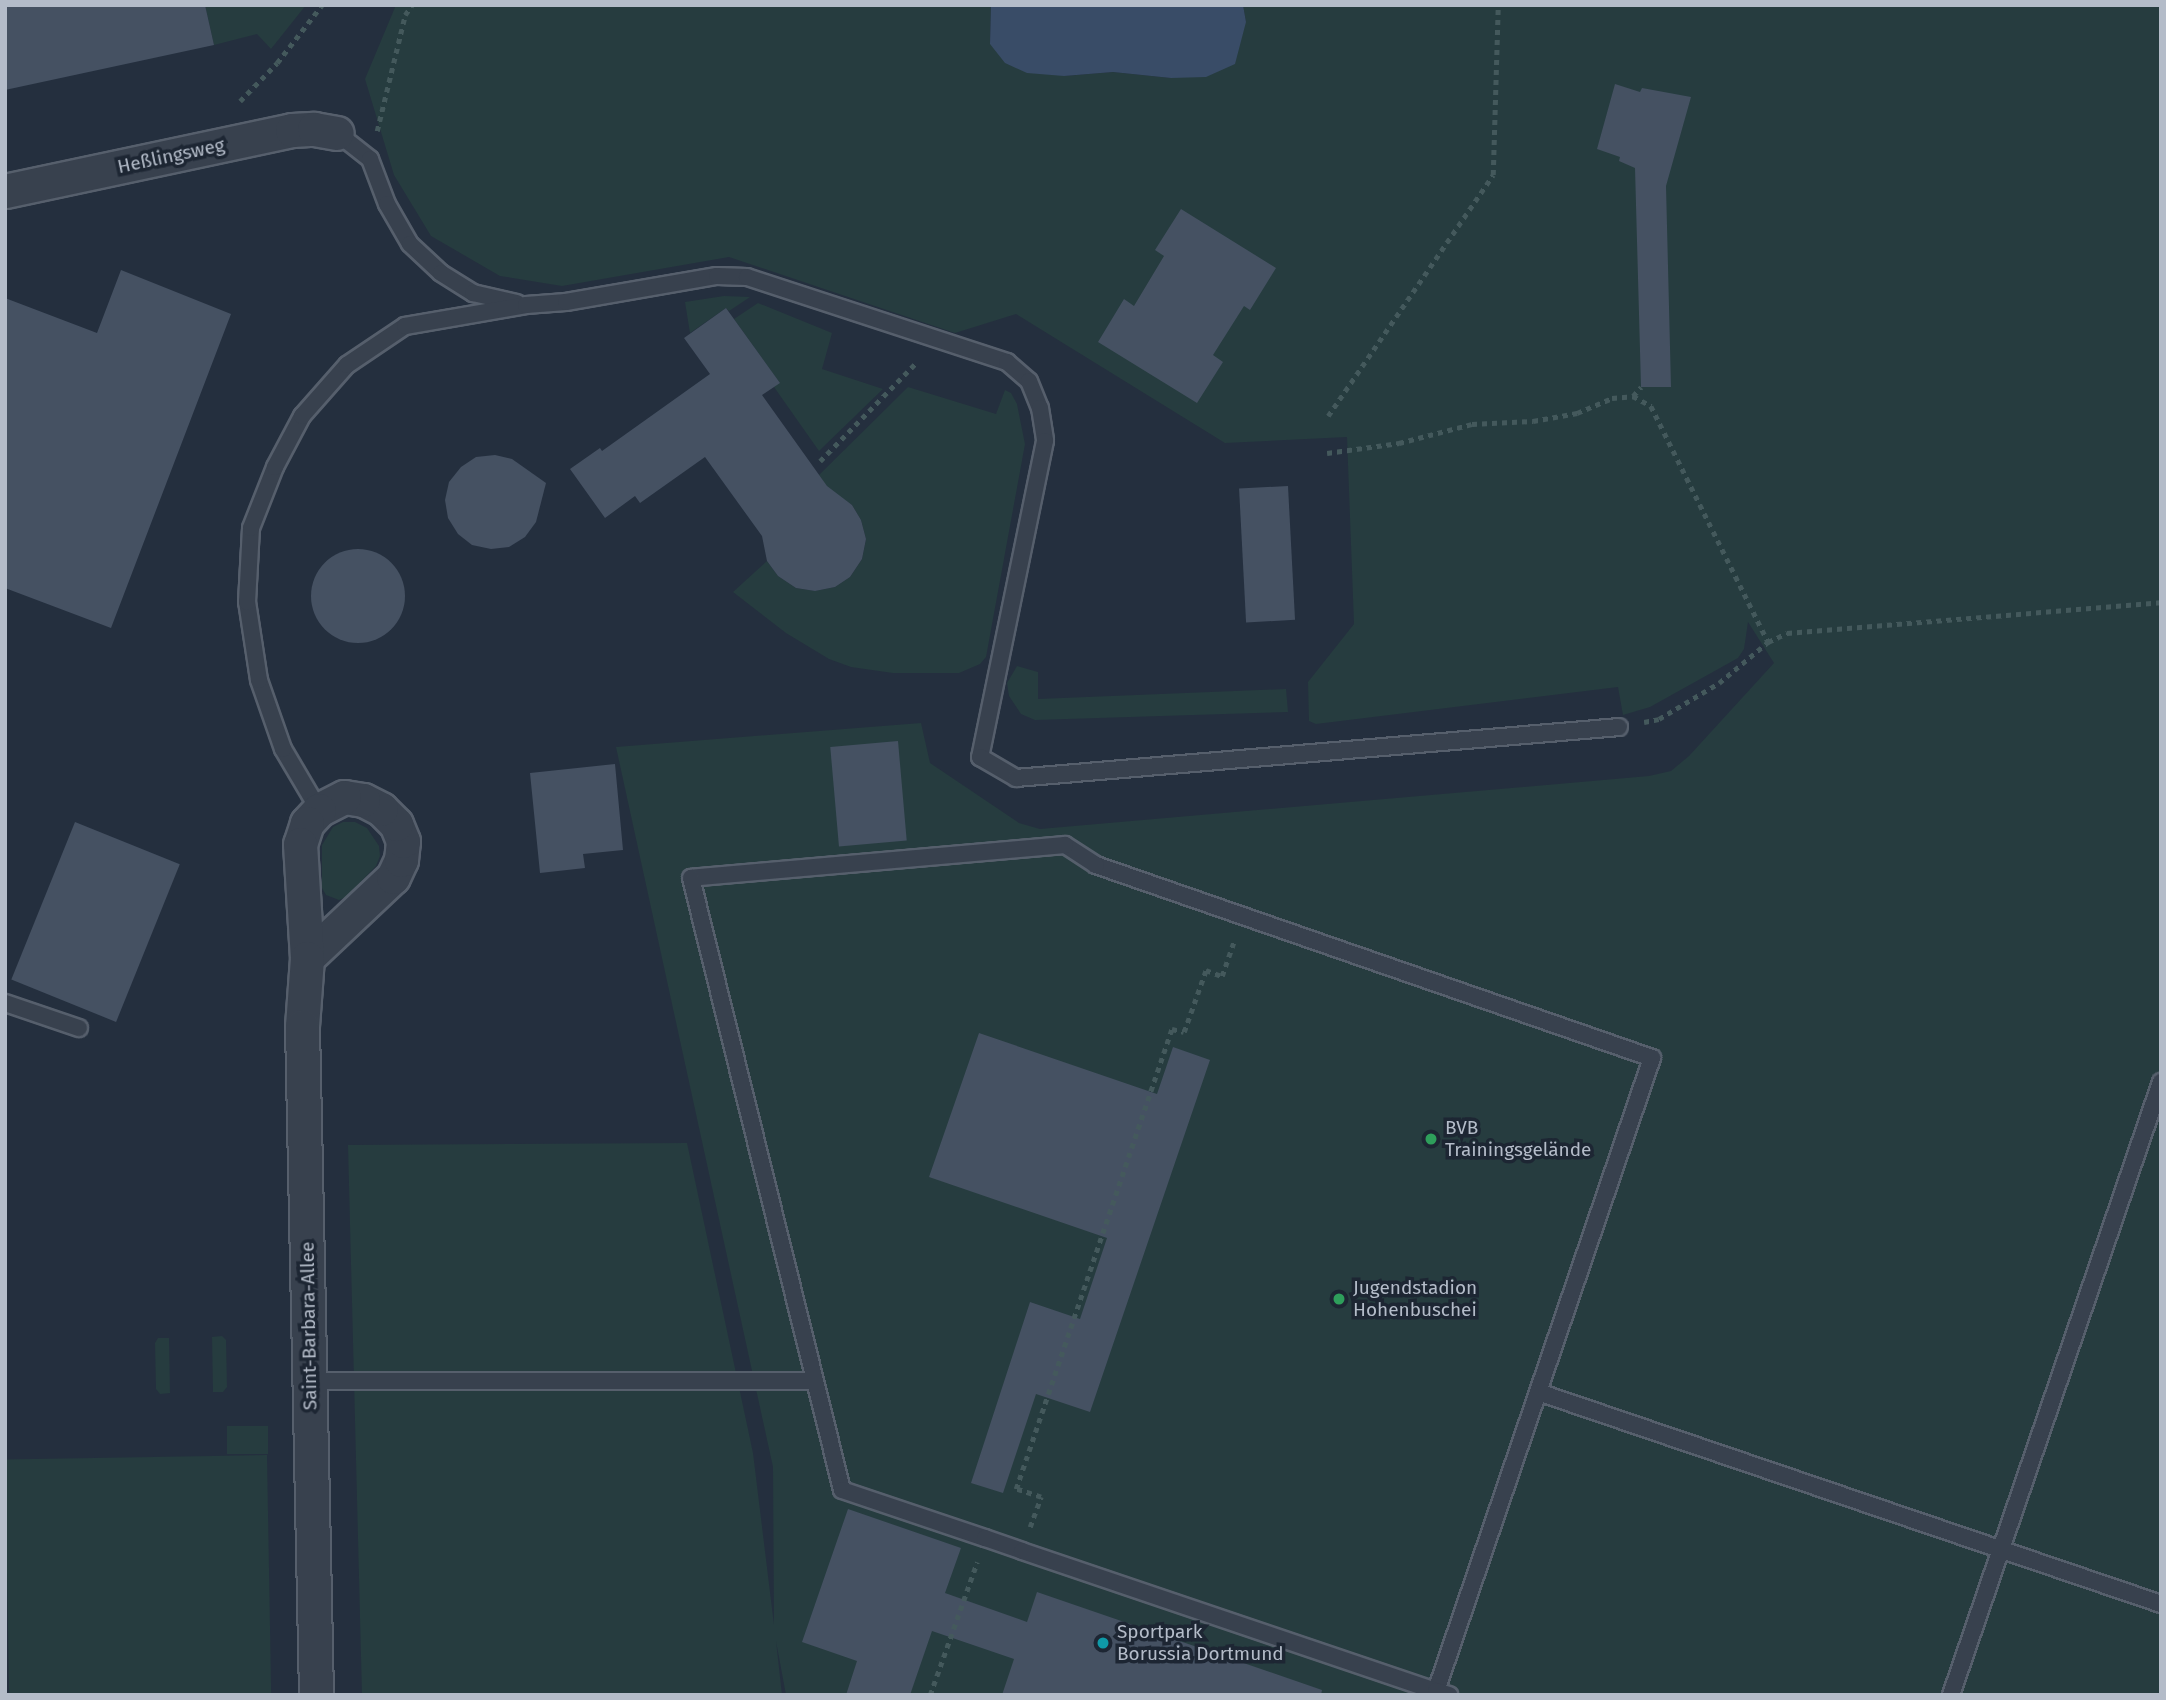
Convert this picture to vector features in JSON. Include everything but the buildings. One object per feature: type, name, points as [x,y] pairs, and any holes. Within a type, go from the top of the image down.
[{"type":"street","name":"Heßlingsweg","points":[[5,191],[292,130],[314,129],[337,133]]},
{"type":"street","points":[[307,958],[393,877],[401,860],[403,841],[396,824],[381,809],[363,800],[344,797],[319,810]]},
{"type":"street","name":"Saint-Barbara-Allee","points":[[316,1695],[302,1026],[307,958],[300,844],[307,823],[319,810]]},
{"type":"lane","points":[[337,133],[370,159],[387,204],[411,244],[441,273],[474,293],[526,305]]},
{"type":"lane","points":[[319,810],[283,749],[259,680],[247,602],[251,528],[275,467],[302,416],[347,365],[405,326],[526,305],[566,302],[717,275],[747,277],[1007,362],[1029,381],[1040,408],[1045,441],[980,757],[1016,778],[1619,727]]},
{"type":"lane","points":[[1065,845],[1096,865],[1652,1058],[1538,1392],[1442,1693],[842,1490],[814,1381],[691,878],[1065,845]]},
{"type":"lane","points":[[5,1003],[79,1028]]},
{"type":"lane","points":[[1951,1695],[2161,1082]]},
{"type":"lane","points":[[309,1381],[814,1381]]},
{"type":"lane","points":[[1538,1392],[2161,1604]]},
{"type":"path","points":[[240,101],[277,63],[322,5]]},
{"type":"path","points":[[370,159],[405,15],[412,5]]},
{"type":"path","points":[[1328,416],[1493,175],[1498,5]]},
{"type":"path","points":[[820,461],[939,340]]},
{"type":"path","points":[[1633,396],[1641,387]]},
{"type":"path","points":[[1327,453],[1399,443],[1472,424],[1533,421],[1577,413],[1612,398],[1633,396],[1651,406],[1768,642]]},
{"type":"path","points":[[1619,727],[1659,719],[1719,683],[1768,642],[1787,633],[2161,602]]},
{"type":"path","points":[[1041,1497],[1016,1489],[1172,1029],[1184,1032],[1206,970],[1222,976],[1243,914]]},
{"type":"path","points":[[930,1695],[985,1538]]},
{"type":"green space","points":[[205,5],[306,5],[271,49],[257,34],[214,45]]},
{"type":"green space","points":[[396,5],[991,5],[990,44],[1064,76],[1113,72],[1171,78],[1246,22],[1243,5],[2161,5],[2161,1695],[786,1695],[776,1641],[782,1695],[362,1695],[348,1145],[687,1143],[753,1453],[774,1625],[773,1467],[616,747],[921,723],[930,763],[1019,823],[1040,829],[1649,776],[1671,771],[1689,756],[1774,663],[1748,622],[1744,649],[1738,658],[1650,707],[1623,715],[1618,687],[1316,724],[1309,721],[1308,682],[1354,624],[1347,437],[1225,443],[1016,314],[955,333],[729,257],[562,286],[500,276],[431,236],[394,175],[365,79]]},
{"type":"green space","points":[[724,296],[750,297],[729,311],[726,308],[690,333],[685,302]]},
{"type":"green space","points":[[758,303],[832,333],[822,369],[883,389],[819,451],[774,387],[779,382],[734,319]]},
{"type":"green space","points":[[908,387],[996,414],[1005,390],[1011,393],[1017,404],[1025,444],[986,657],[980,664],[959,673],[893,673],[851,667],[829,659],[786,633],[733,592],[767,561],[778,576],[796,588],[815,591],[835,587],[850,577],[862,559],[866,539],[861,520],[852,505],[829,490],[819,475]]},
{"type":"green space","points":[[1017,666],[1038,672],[1038,699],[1286,689],[1288,712],[1035,720],[1021,714],[1009,696],[1007,683]]},
{"type":"green space","points":[[343,822],[355,822],[367,828],[379,846],[380,856],[376,866],[346,897],[339,900],[326,895],[322,888],[322,845],[333,827]]},
{"type":"green space","points":[[222,1336],[226,1340],[227,1387],[223,1392],[213,1392],[212,1337]]},
{"type":"green space","points":[[158,1338],[169,1338],[170,1393],[160,1394],[156,1389],[155,1343]]},
{"type":"green space","points":[[227,1426],[268,1426],[268,1454],[227,1454]]},
{"type":"green space","points":[[267,1455],[271,1695],[9,1695],[5,1460]]},
{"type":"water","points":[[991,5],[1243,5],[1246,22],[1235,64],[1206,77],[1171,78],[1113,72],[1064,76],[1027,73],[1005,63],[990,44]]},
{"type":"place","name":"BVB Trainingsgelände","points":[[1431,1139]]},
{"type":"place","name":"Jugendstadion Hohenbuschei","points":[[1339,1299]]},
{"type":"place","name":"Sportpark Borussia Dortmund","points":[[1103,1643]]}]
